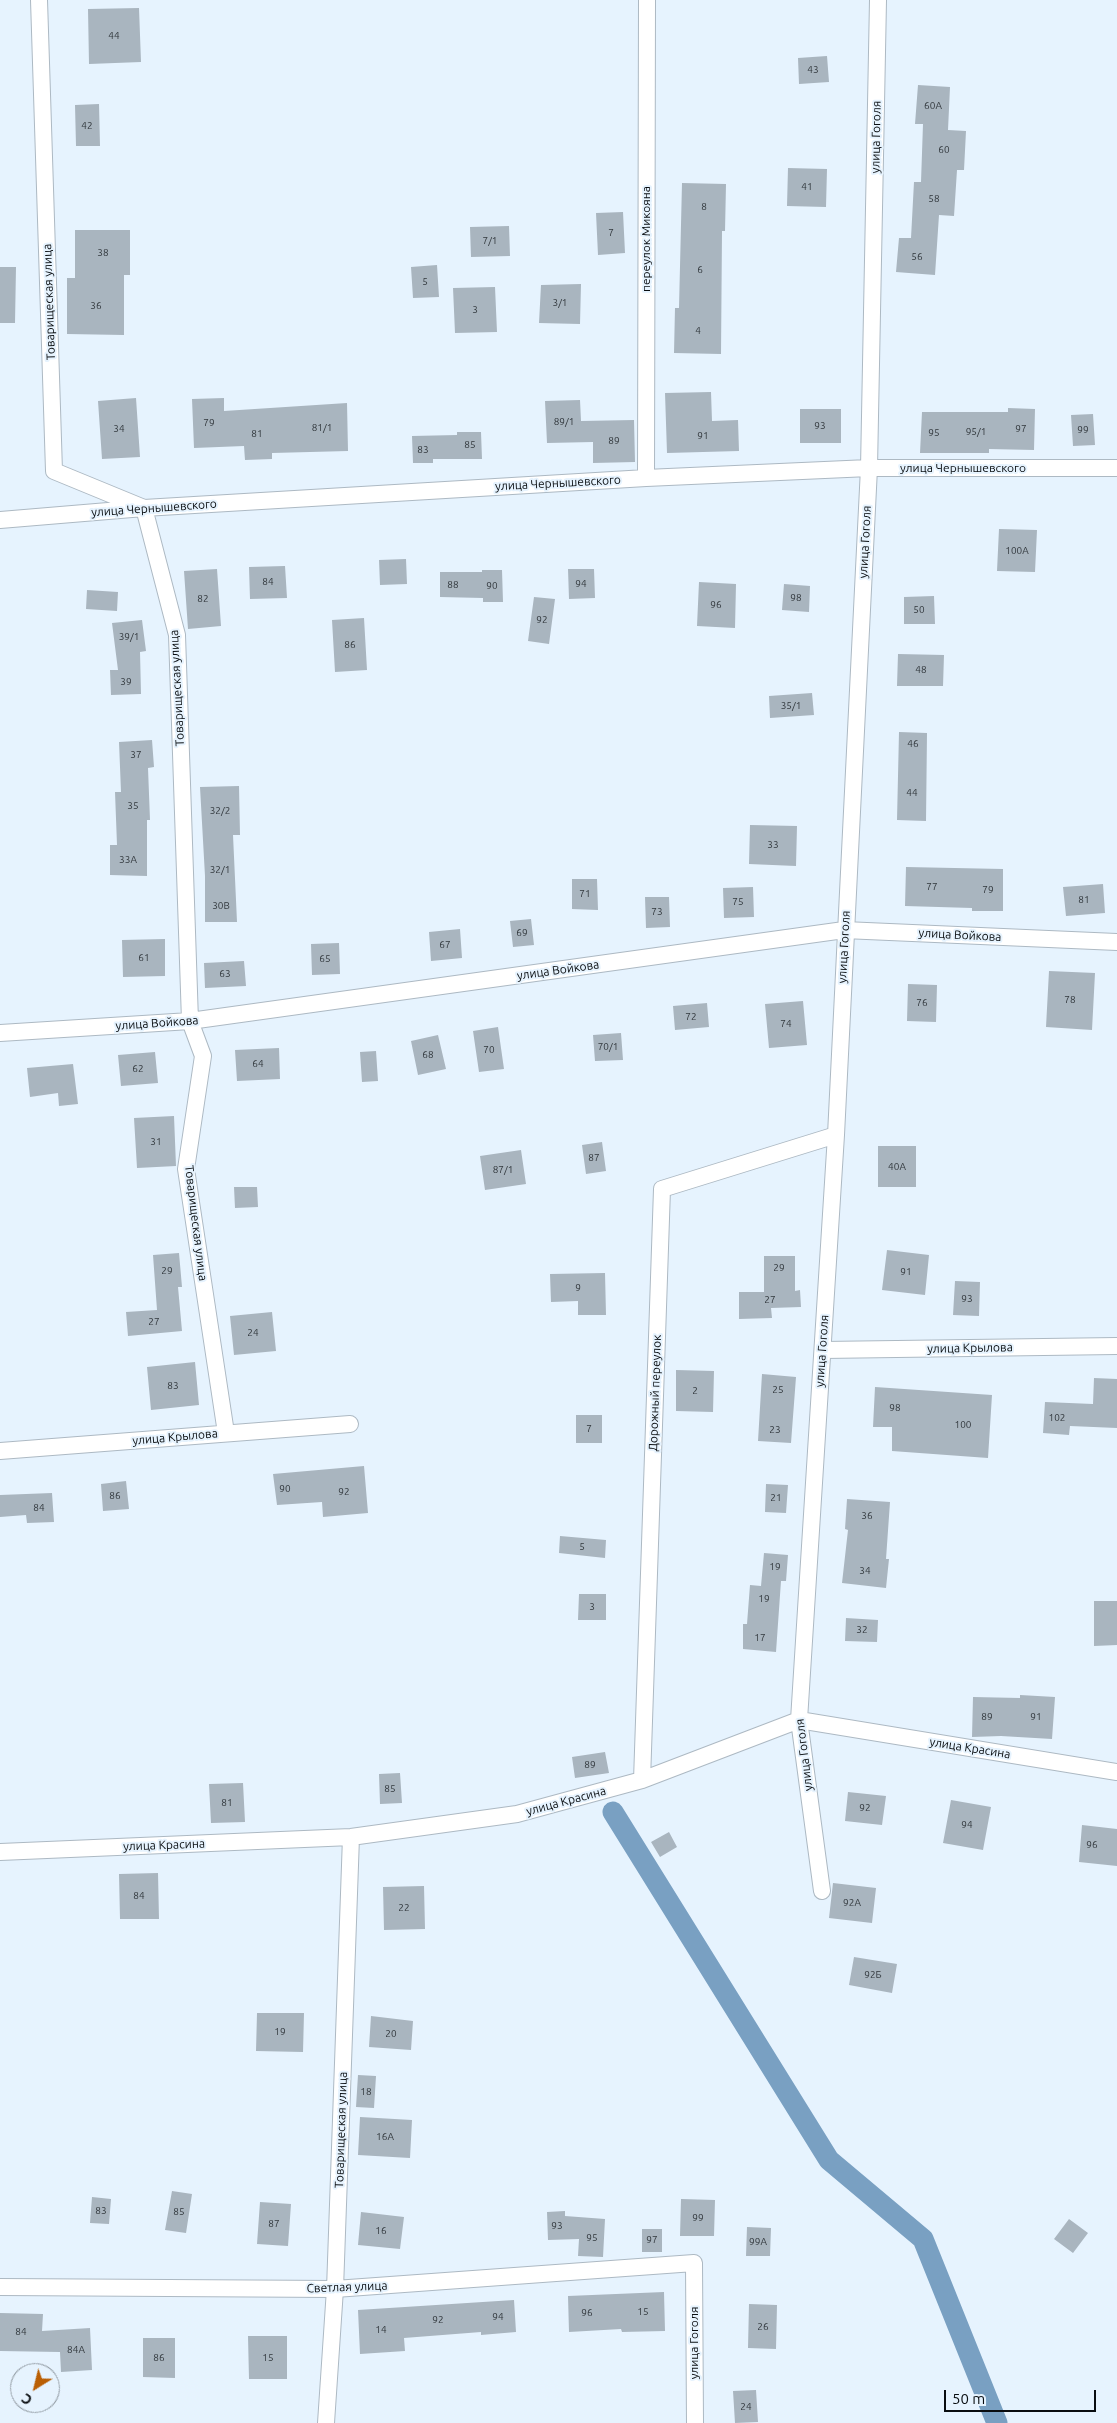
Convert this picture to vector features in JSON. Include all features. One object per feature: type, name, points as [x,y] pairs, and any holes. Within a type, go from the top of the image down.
[{"type":"street","name":"Товарищеская улица","points":[[39,0],[54,472],[144,508],[177,635],[190,1021],[203,1056],[186,1169],[226,1433]]},
{"type":"street","name":"переулок Микояна","points":[[646,0],[646,478]]},
{"type":"street","name":"улица Гоголя","points":[[822,1891],[799,1720],[836,1134],[844,930],[869,468],[878,0]]},
{"type":"street","name":"улица Чернышевского","points":[[0,520],[144,508],[646,478],[869,468],[1117,468]]},
{"type":"street","name":"улица Войкова","points":[[0,1033],[190,1021],[844,930],[1117,942]]},
{"type":"street","name":"Дорожный переулок","points":[[642,1780],[662,1189],[836,1134]]},
{"type":"street","name":"улица Крылова","points":[[823,1350],[1117,1346]]},
{"type":"street","name":"улица Крылова","points":[[0,1451],[350,1424]]},
{"type":"street","name":"улица Красина","points":[[0,1852],[351,1837],[517,1814],[642,1780],[799,1720],[1117,1772]]},
{"type":"street","name":"Товарищеская улица","points":[[326,2423],[336,2289],[351,1837]]},
{"type":"street","name":"улица Гоголя","points":[[694,2263],[695,2423]]},
{"type":"street","name":"Светлая улица","points":[[0,2287],[336,2289],[694,2263]]},
{"type":"building","points":[[139,8],[141,62],[89,64],[88,9]]},
{"type":"building","points":[[827,56],[829,82],[799,84],[798,58]]},
{"type":"building","points":[[918,85],[950,87],[948,130],[966,131],[964,170],[957,170],[954,216],[939,215],[935,275],[896,272],[899,238],[911,238],[914,182],[921,182],[923,124],[915,124]]},
{"type":"building","points":[[99,104],[100,146],[76,146],[75,105]]},
{"type":"building","points":[[788,168],[827,169],[826,207],[787,206]]},
{"type":"building","points":[[682,183],[726,184],[725,231],[722,231],[721,354],[674,353],[675,308],[679,308]]},
{"type":"building","points":[[623,212],[625,253],[598,255],[596,213]]},
{"type":"building","points":[[509,226],[510,256],[471,257],[470,227]]},
{"type":"building","points":[[75,230],[130,230],[130,275],[124,275],[124,335],[67,334],[67,278],[75,278]]},
{"type":"building","points":[[437,265],[439,297],[413,298],[411,267]]},
{"type":"building","points":[[0,267],[16,267],[15,323],[0,323]]},
{"type":"building","points":[[581,284],[580,324],[539,323],[541,285]]},
{"type":"building","points":[[495,287],[497,332],[455,333],[453,288]]},
{"type":"building","points":[[711,392],[712,421],[738,420],[739,451],[667,453],[665,393]]},
{"type":"building","points":[[136,398],[140,457],[102,459],[98,401]]},
{"type":"building","points":[[224,398],[224,411],[347,403],[348,451],[272,453],[272,459],[245,460],[244,446],[194,448],[192,399]]},
{"type":"building","points":[[580,400],[581,421],[634,420],[635,462],[593,463],[593,442],[547,443],[545,401]]},
{"type":"building","points":[[1008,408],[1035,409],[1034,450],[989,449],[989,453],[920,453],[922,412],[1008,412]]},
{"type":"building","points":[[800,409],[841,409],[841,443],[800,443]]},
{"type":"building","points":[[1093,414],[1095,445],[1073,446],[1071,415]]},
{"type":"building","points":[[457,432],[481,432],[482,459],[433,459],[433,463],[413,463],[412,436],[457,435]]},
{"type":"building","points":[[999,529],[1037,530],[1035,572],[997,571]]},
{"type":"building","points":[[406,559],[407,584],[380,585],[379,560]]},
{"type":"building","points":[[285,566],[287,598],[250,599],[249,567]]},
{"type":"building","points":[[217,569],[221,626],[188,629],[184,571]]},
{"type":"building","points":[[568,569],[594,569],[595,598],[569,599]]},
{"type":"building","points":[[482,570],[502,570],[503,602],[483,602],[483,598],[440,597],[440,572],[482,572]]},
{"type":"building","points":[[699,582],[736,584],[735,628],[697,626]]},
{"type":"building","points":[[784,584],[810,586],[809,612],[782,610]]},
{"type":"building","points":[[87,590],[118,592],[117,611],[86,609]]},
{"type":"building","points":[[934,596],[935,624],[904,624],[904,597]]},
{"type":"building","points":[[534,597],[555,599],[549,644],[528,641]]},
{"type":"building","points":[[364,618],[367,670],[335,672],[332,620]]},
{"type":"building","points":[[142,620],[146,651],[140,652],[141,694],[111,695],[110,670],[118,670],[112,623]]},
{"type":"building","points":[[898,654],[944,655],[943,686],[897,686]]},
{"type":"building","points":[[812,693],[814,715],[770,718],[769,696]]},
{"type":"building","points":[[899,732],[927,733],[926,821],[897,820]]},
{"type":"building","points":[[152,740],[154,767],[148,768],[150,820],[147,820],[147,876],[110,875],[110,845],[117,845],[115,792],[121,792],[119,742]]},
{"type":"building","points":[[239,786],[240,835],[233,835],[237,922],[205,922],[205,876],[200,787]]},
{"type":"building","points":[[750,825],[797,826],[796,866],[749,864]]},
{"type":"building","points":[[906,867],[1003,869],[1003,911],[972,911],[972,908],[905,906]]},
{"type":"building","points":[[572,879],[597,879],[598,910],[572,909]]},
{"type":"building","points":[[1103,884],[1105,913],[1066,916],[1063,887]]},
{"type":"building","points":[[753,887],[754,917],[724,918],[723,888]]},
{"type":"building","points":[[645,897],[669,897],[670,927],[646,928]]},
{"type":"building","points":[[531,919],[534,945],[513,947],[510,921]]},
{"type":"building","points":[[460,929],[462,958],[431,961],[429,932]]},
{"type":"building","points":[[165,939],[165,976],[123,977],[122,940]]},
{"type":"building","points":[[339,943],[340,974],[312,975],[311,944]]},
{"type":"building","points":[[244,961],[246,986],[205,988],[204,963]]},
{"type":"building","points":[[1049,971],[1095,973],[1092,1030],[1046,1027]]},
{"type":"building","points":[[908,984],[937,985],[936,1022],[907,1021]]},
{"type":"building","points":[[803,1001],[807,1045],[769,1048],[765,1004]]},
{"type":"building","points":[[707,1003],[709,1027],[675,1030],[673,1006]]},
{"type":"building","points":[[498,1027],[504,1069],[479,1072],[473,1031]]},
{"type":"building","points":[[621,1033],[623,1060],[595,1061],[593,1035]]},
{"type":"building","points":[[438,1035],[446,1069],[418,1075],[411,1041]]},
{"type":"building","points":[[279,1048],[280,1079],[237,1081],[235,1050]]},
{"type":"building","points":[[376,1051],[378,1081],[362,1082],[360,1052]]},
{"type":"building","points":[[155,1052],[158,1083],[121,1086],[118,1055]]},
{"type":"building","points":[[73,1064],[78,1104],[59,1106],[58,1093],[30,1097],[27,1068]]},
{"type":"building","points":[[174,1116],[176,1166],[137,1168],[134,1118]]},
{"type":"building","points":[[602,1142],[606,1171],[586,1174],[582,1145]]},
{"type":"building","points":[[878,1146],[916,1146],[916,1187],[878,1187]]},
{"type":"building","points":[[521,1150],[526,1184],[485,1190],[480,1156]]},
{"type":"building","points":[[234,1187],[257,1187],[258,1207],[235,1208]]},
{"type":"building","points":[[887,1250],[929,1255],[925,1295],[882,1290]]},
{"type":"building","points":[[179,1253],[182,1287],[178,1287],[182,1331],[128,1336],[126,1312],[157,1310],[153,1255]]},
{"type":"building","points":[[764,1256],[795,1256],[795,1291],[800,1290],[801,1307],[771,1308],[772,1318],[739,1319],[739,1292],[764,1292]]},
{"type":"building","points":[[605,1273],[606,1315],[578,1315],[578,1301],[551,1302],[550,1274]]},
{"type":"building","points":[[955,1281],[980,1282],[979,1316],[953,1315]]},
{"type":"building","points":[[272,1312],[276,1351],[234,1355],[230,1316]]},
{"type":"building","points":[[195,1362],[199,1405],[151,1410],[147,1367]]},
{"type":"building","points":[[676,1370],[714,1371],[713,1412],[676,1411]]},
{"type":"building","points":[[762,1374],[796,1377],[791,1443],[758,1441]]},
{"type":"building","points":[[1094,1378],[1117,1379],[1117,1428],[1070,1426],[1069,1435],[1043,1433],[1045,1402],[1093,1404]]},
{"type":"building","points":[[875,1387],[992,1395],[988,1458],[892,1451],[892,1427],[873,1427]]},
{"type":"building","points":[[576,1415],[602,1415],[602,1443],[576,1443]]},
{"type":"building","points":[[364,1466],[368,1513],[323,1517],[322,1502],[277,1505],[273,1474]]},
{"type":"building","points":[[126,1481],[129,1509],[103,1511],[101,1484]]},
{"type":"building","points":[[766,1484],[788,1485],[786,1513],[765,1512]]},
{"type":"building","points":[[52,1493],[54,1522],[27,1523],[26,1515],[0,1517],[0,1495]]},
{"type":"building","points":[[847,1499],[890,1502],[886,1559],[889,1559],[886,1588],[842,1583],[848,1530],[845,1529]]},
{"type":"building","points":[[560,1536],[606,1540],[605,1558],[559,1553]]},
{"type":"building","points":[[764,1553],[788,1555],[786,1581],[781,1581],[776,1652],[743,1649],[743,1624],[747,1624],[750,1585],[761,1586]]},
{"type":"building","points":[[579,1594],[606,1594],[606,1620],[578,1620]]},
{"type":"building","points":[[1094,1601],[1117,1601],[1117,1645],[1094,1646]]},
{"type":"building","points":[[846,1618],[878,1620],[877,1642],[845,1641]]},
{"type":"building","points":[[1020,1695],[1055,1697],[1052,1739],[1001,1736],[972,1737],[973,1697],[1020,1698]]},
{"type":"building","points":[[605,1752],[609,1773],[575,1778],[572,1757]]},
{"type":"building","points":[[400,1773],[402,1803],[380,1804],[379,1774]]},
{"type":"building","points":[[243,1783],[245,1822],[211,1823],[209,1784]]},
{"type":"building","points":[[848,1792],[886,1796],[882,1825],[845,1821]]},
{"type":"building","points":[[951,1800],[991,1807],[983,1850],[943,1843]]},
{"type":"building","points":[[1082,1825],[1117,1829],[1117,1866],[1079,1862]]},
{"type":"building","points":[[669,1832],[677,1847],[660,1857],[651,1842]]},
{"type":"building","points":[[158,1873],[159,1919],[120,1919],[119,1874]]},
{"type":"building","points":[[833,1883],[876,1888],[872,1923],[829,1918]]},
{"type":"building","points":[[424,1886],[425,1929],[384,1930],[383,1887]]},
{"type":"building","points":[[854,1957],[897,1964],[892,1993],[849,1985]]},
{"type":"building","points":[[257,2013],[304,2013],[303,2052],[256,2051]]},
{"type":"building","points":[[371,2016],[413,2021],[411,2050],[369,2047]]},
{"type":"building","points":[[358,2075],[376,2076],[374,2108],[356,2107]]},
{"type":"building","points":[[360,2117],[412,2120],[410,2158],[358,2155]]},
{"type":"building","points":[[172,2191],[192,2194],[186,2233],[165,2230]]},
{"type":"building","points":[[92,2197],[111,2199],[109,2224],[90,2223]]},
{"type":"building","points":[[681,2199],[715,2200],[714,2236],[680,2236]]},
{"type":"building","points":[[260,2202],[291,2204],[288,2246],[257,2244]]},
{"type":"building","points":[[565,2211],[565,2216],[605,2219],[603,2257],[578,2256],[579,2239],[548,2240],[547,2212]]},
{"type":"building","points":[[361,2212],[404,2217],[400,2249],[358,2245]]},
{"type":"building","points":[[1069,2219],[1088,2233],[1073,2253],[1054,2239]]},
{"type":"building","points":[[747,2227],[771,2228],[770,2256],[746,2256]]},
{"type":"building","points":[[642,2229],[662,2229],[662,2252],[642,2252]]},
{"type":"building","points":[[664,2292],[665,2331],[622,2332],[621,2329],[569,2332],[568,2296]]},
{"type":"building","points":[[514,2300],[516,2332],[481,2335],[481,2332],[404,2338],[405,2351],[360,2354],[358,2310]]},
{"type":"building","points":[[749,2304],[777,2305],[776,2349],[748,2348]]},
{"type":"building","points":[[0,2313],[43,2314],[42,2331],[90,2328],[92,2370],[61,2372],[60,2352],[0,2351]]},
{"type":"building","points":[[248,2336],[287,2336],[287,2379],[249,2379]]},
{"type":"building","points":[[143,2338],[175,2338],[175,2378],[143,2377]]},
{"type":"building","points":[[756,2390],[758,2422],[735,2423],[733,2391]]},
{"type":"waterway","points":[[613,1812],[829,2160],[923,2239],[997,2423]]}]
